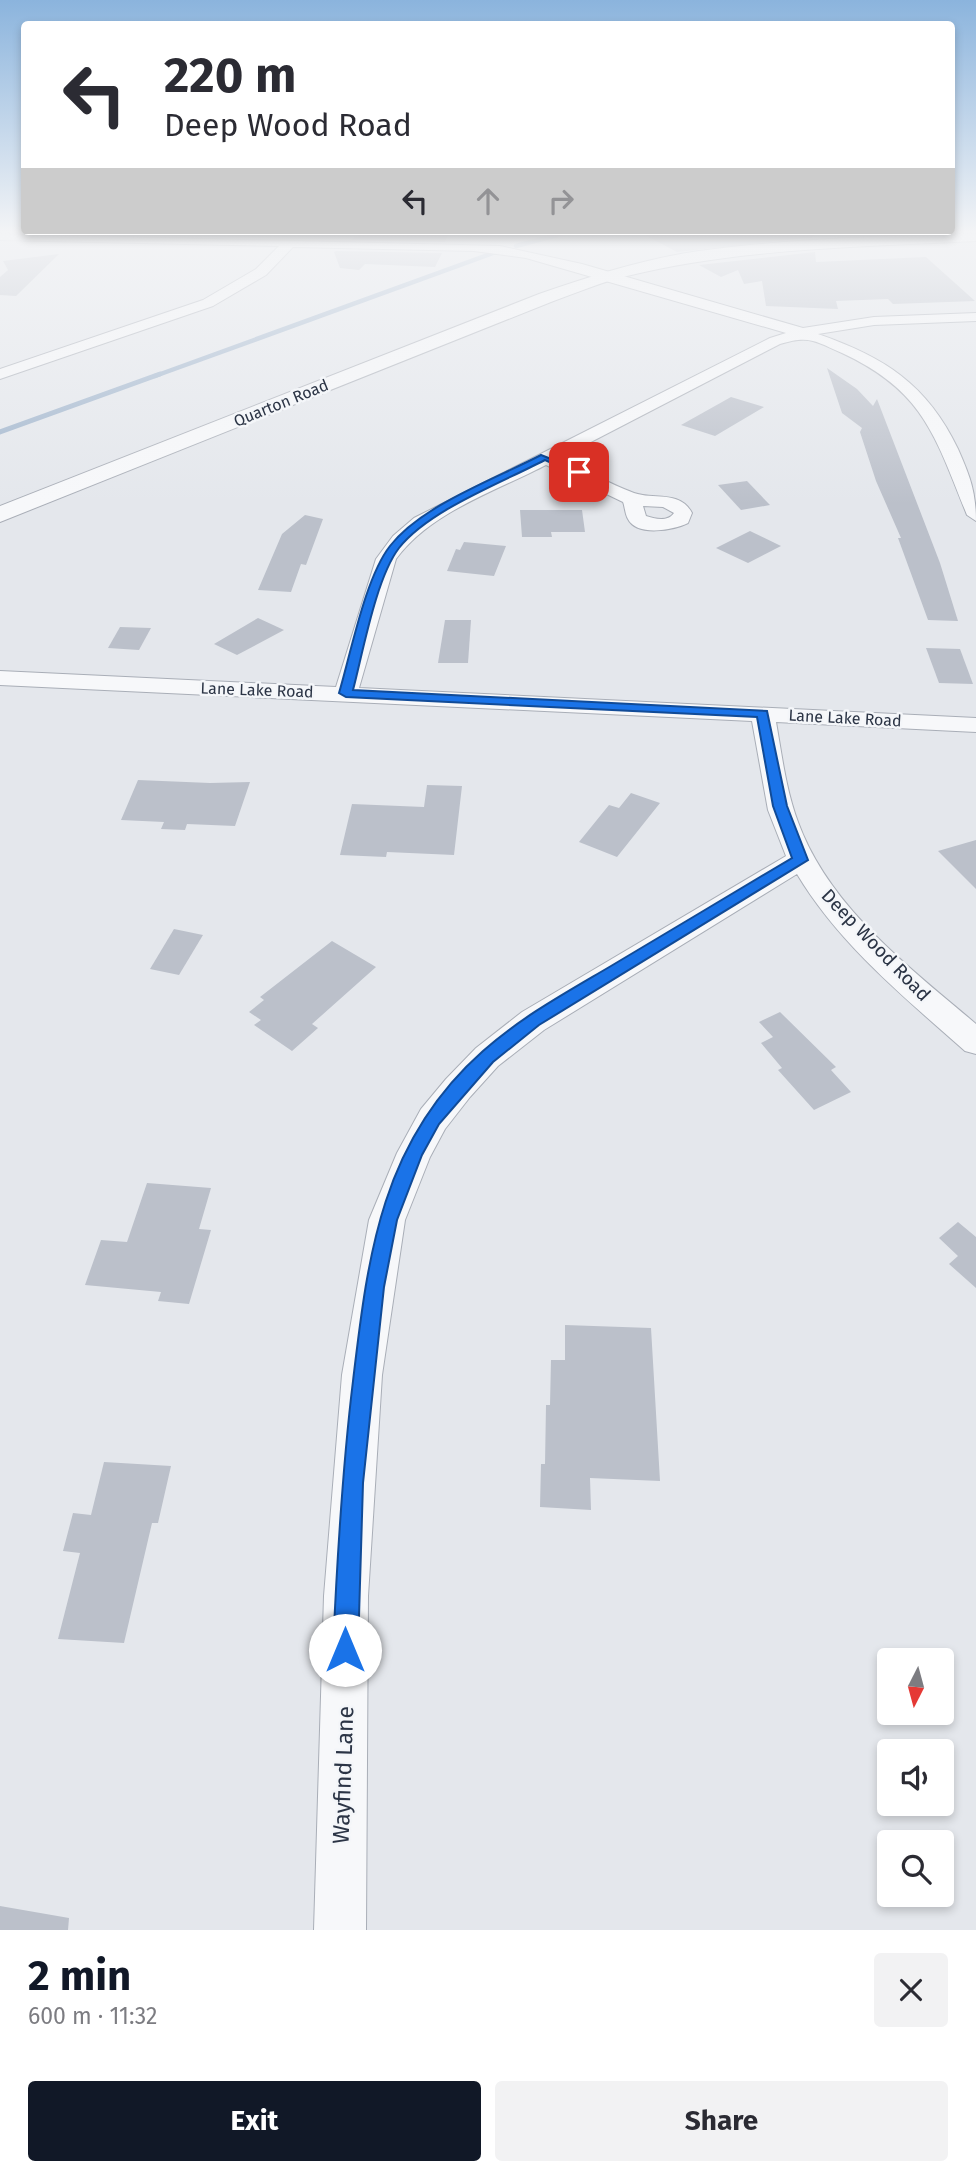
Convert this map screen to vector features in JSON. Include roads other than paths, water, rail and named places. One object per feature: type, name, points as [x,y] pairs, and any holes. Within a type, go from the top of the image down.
[{"type":"street","points":[[0,374],[152,324]]},
{"type":"street","name":"Quarton Road","points":[[0,515],[484,324]]},
{"type":"street","points":[[763,324],[865,359],[891,374],[915,394],[932,418],[976,515]]},
{"type":"street","points":[[346,693],[380,574],[400,540],[421,522],[544,457],[796,334],[847,324]]},
{"type":"street","points":[[544,457],[632,499]]},
{"type":"street","name":"Lane Lake Road","points":[[0,678],[976,725]]},
{"type":"street","name":"Deep Wood Road","points":[[762,713],[780,806],[800,860],[831,903],[867,941],[976,1042]]},
{"type":"street","name":"Wayfind Lane","points":[[340,1930],[346,1596],[362,1375],[387,1220],[414,1153],[433,1119],[458,1088],[487,1057],[533,1021],[800,860]]},
{"type":"waterway","points":[[155,376],[298,324]]},
{"type":"waterway","points":[[0,432],[160,374]]}]
